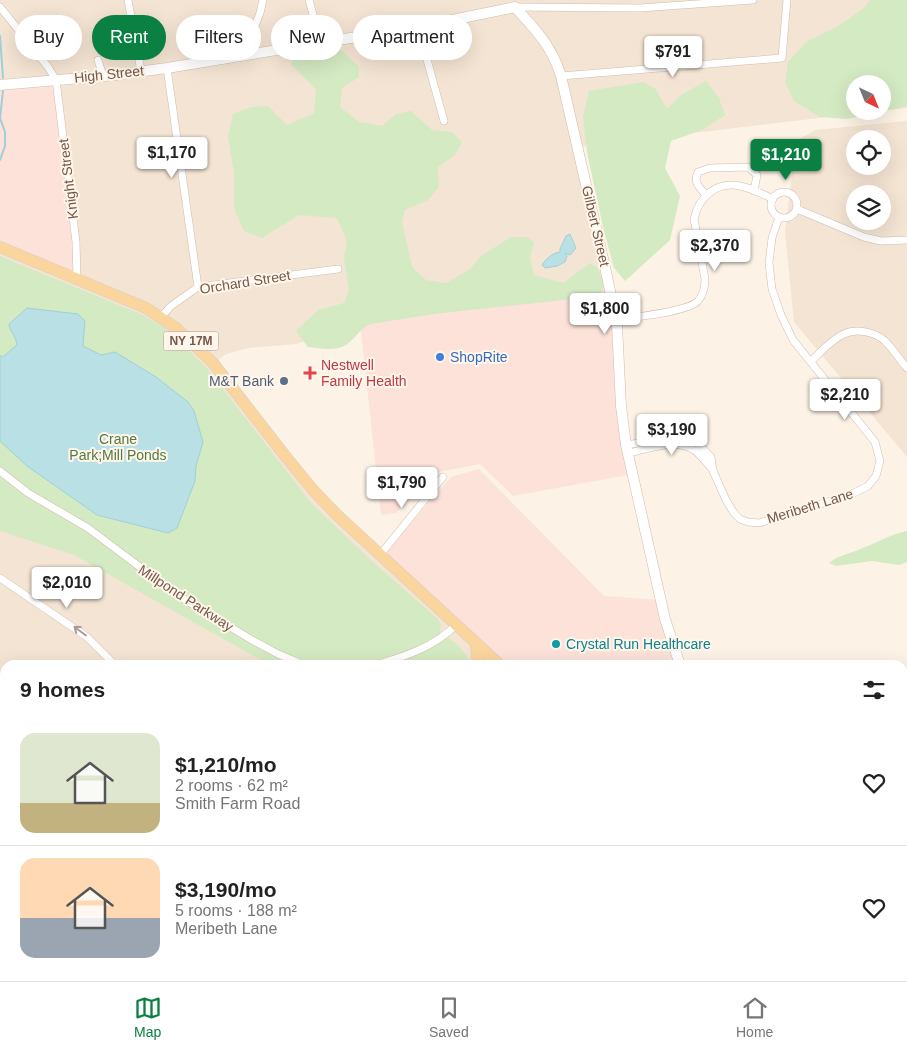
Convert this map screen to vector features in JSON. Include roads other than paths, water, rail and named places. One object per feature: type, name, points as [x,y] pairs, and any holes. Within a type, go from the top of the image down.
[{"type":"main road","name":"NY 17M","points":[[0,247],[146,308],[160,316],[193,342],[213,363],[313,490],[337,515],[494,660]]},
{"type":"main road","points":[[476,644],[478,660]]},
{"type":"street","points":[[128,0],[141,71]]},
{"type":"street","points":[[259,15],[263,0]]},
{"type":"street","points":[[309,0],[313,15]]},
{"type":"street","name":"High Street","points":[[467,15],[516,3],[640,8],[666,3],[753,0]]},
{"type":"street","points":[[561,76],[782,58],[787,0]]},
{"type":"street","name":"Gilbert Street","points":[[516,3],[548,45],[556,59],[561,76],[616,320],[621,406],[628,449],[665,619],[678,660]]},
{"type":"street","points":[[0,7],[48,67],[56,80]]},
{"type":"street","points":[[98,60],[103,76]]},
{"type":"street","name":"High Street","points":[[0,85],[103,76],[217,60]]},
{"type":"street","points":[[427,60],[444,121]]},
{"type":"street","points":[[166,68],[198,287]]},
{"type":"street","name":"Knight Street","points":[[56,80],[76,242],[77,278]]},
{"type":"street","points":[[706,195],[696,183],[696,177],[698,172],[710,168],[748,167],[757,175],[754,191]]},
{"type":"street","points":[[616,320],[688,308],[699,300],[705,288],[706,279],[694,219],[696,209],[706,195],[718,187],[738,185],[773,199]]},
{"type":"street","points":[[788,192],[795,197],[797,209],[792,216],[779,217],[773,211],[773,199],[779,193],[788,192]]},
{"type":"street","points":[[797,209],[864,237],[881,240],[907,240]]},
{"type":"street","name":"Meribeth Lane","points":[[628,449],[667,438],[686,437],[694,440],[711,457],[713,471],[734,513],[740,519],[748,522],[759,522],[850,495],[868,486],[876,476],[880,461],[875,442],[794,340],[780,315],[772,289],[769,263],[772,238],[779,217]]},
{"type":"street","name":"Orchard Street","points":[[160,316],[198,287],[338,269]]},
{"type":"street","points":[[811,361],[828,345],[845,333],[864,332],[872,333],[884,340],[907,368]]},
{"type":"street","name":"Millpond Parkway","points":[[0,471],[28,493],[94,533],[176,595],[261,644],[294,660]]},
{"type":"street","points":[[380,555],[442,477]]},
{"type":"street","points":[[0,578],[87,636],[110,660]]},
{"type":"street","points":[[393,660],[424,648],[444,636],[456,625]]},
{"type":"water","points":[[570,234],[576,248],[570,255],[565,253],[567,256],[565,262],[557,266],[545,268],[542,265],[552,255],[560,252],[566,236]]},
{"type":"water","points":[[27,308],[78,314],[85,321],[83,346],[101,355],[115,352],[156,377],[188,402],[194,411],[203,442],[196,466],[195,481],[177,528],[168,533],[97,515],[27,466],[0,441],[0,356],[4,356],[17,345],[9,324]]},
{"type":"waterway","points":[[0,36],[3,78]]},
{"type":"waterway","points":[[0,160],[5,146],[5,132],[0,118],[3,91]]},
{"type":"place","name":"ShopRite","points":[[440,357]]},
{"type":"place","name":"Nestwell Family Health","points":[[310,373]]},
{"type":"place","name":"M&T Bank","points":[[284,381]]},
{"type":"place","name":"Crystal Run Healthcare","points":[[556,644]]},
{"type":"park label","name":"Crane Park;Mill Ponds","points":[[118,448]]}]
